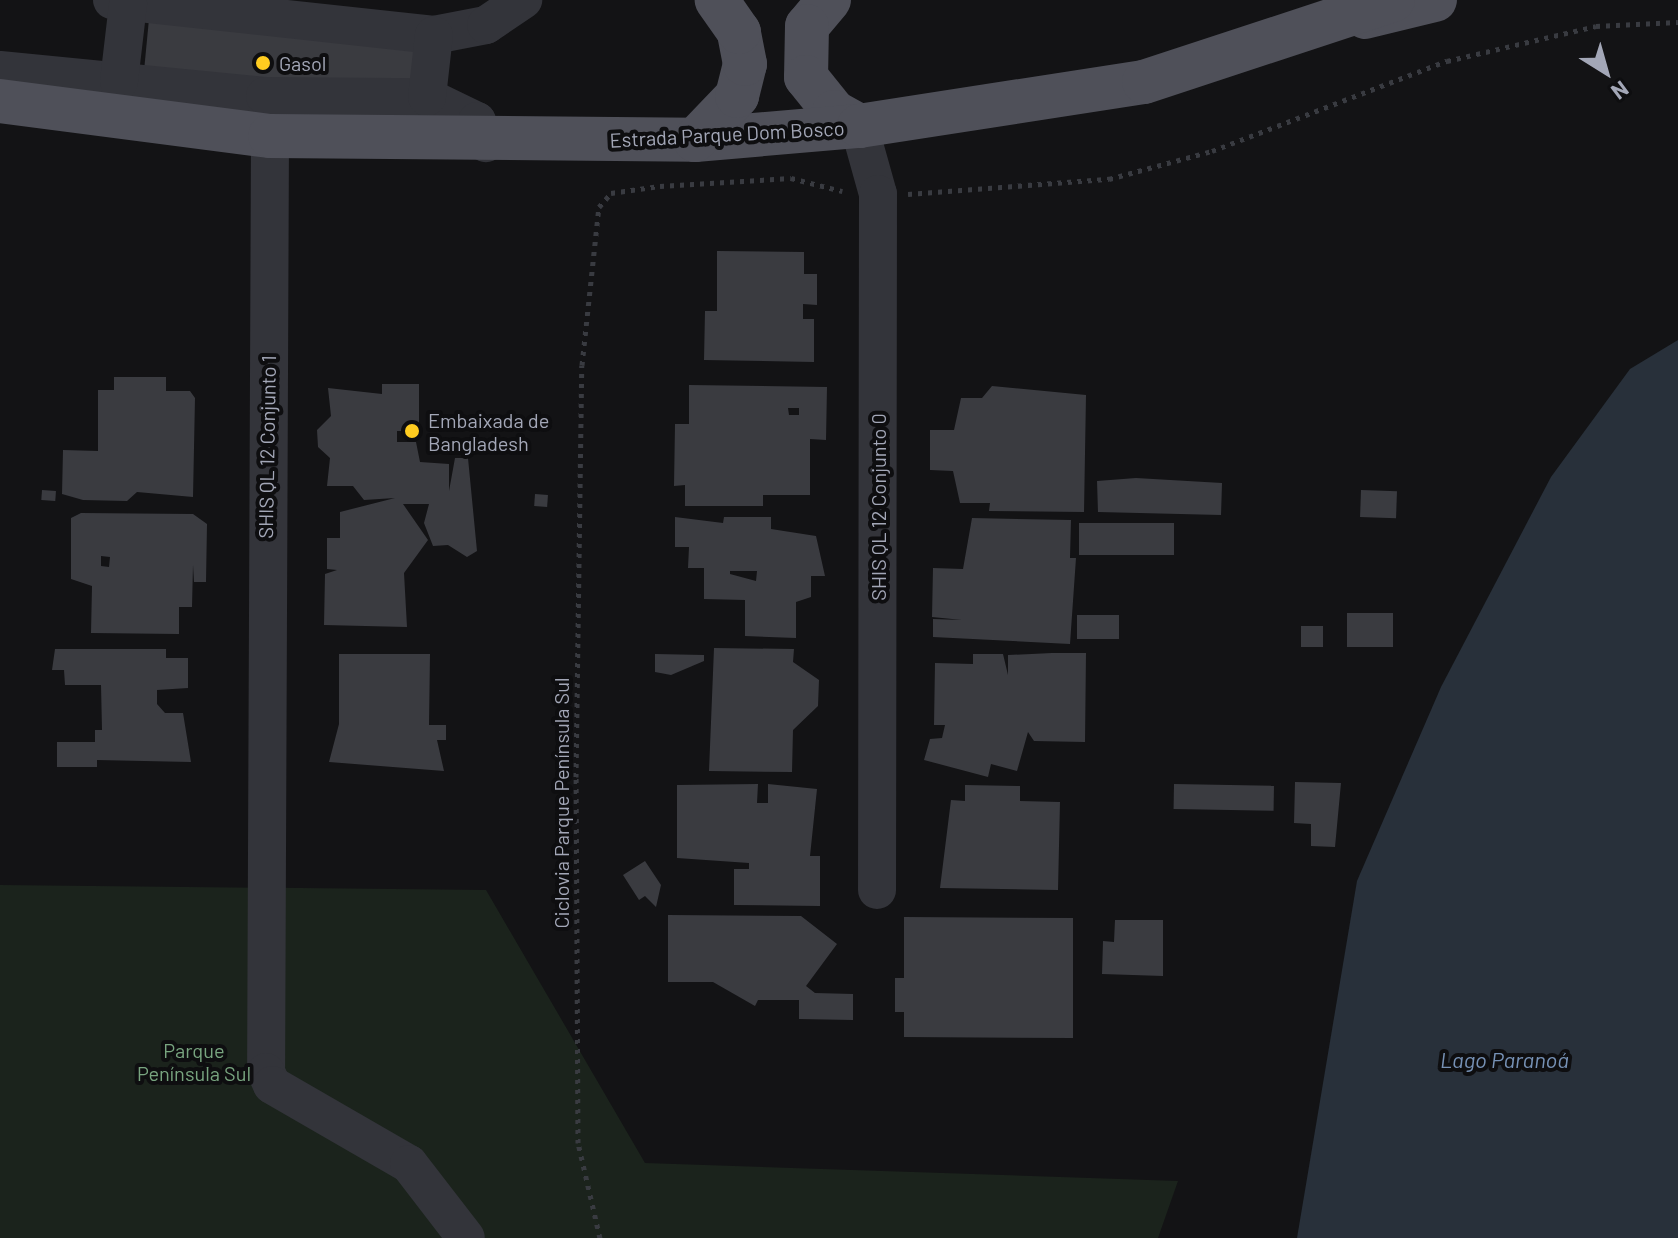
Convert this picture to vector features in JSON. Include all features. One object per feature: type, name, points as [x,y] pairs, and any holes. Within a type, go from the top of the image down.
[{"type":"main road","points":[[695,140],[737,96],[745,64],[739,32],[717,0]]},
{"type":"main road","points":[[829,0],[807,26],[806,77],[834,112],[859,126]]},
{"type":"main road","name":"Estrada Parque Dom Bosco","points":[[0,101],[270,136],[486,143],[695,140],[859,126],[1144,82],[1332,25],[1393,0]]},
{"type":"main road","points":[[1332,25],[1435,0]]},
{"type":"street","points":[[119,81],[120,2],[434,35],[486,25],[523,0]]},
{"type":"street","points":[[427,97],[434,35]]},
{"type":"street","points":[[0,70],[265,96],[427,97],[477,121],[486,143]]},
{"type":"street","name":"SHIS QL 12 Conjunto 0","points":[[859,126],[878,194],[877,890]]},
{"type":"street","name":"SHIS QL 12 Conjunto 1","points":[[270,136],[264,758],[266,1072],[272,1085],[409,1164],[466,1238]]},
{"type":"path","points":[[878,194],[1109,179],[1212,151],[1447,61],[1596,26],[1678,22]]},
{"type":"path","name":"Ciclovia Parque Península Sul","points":[[600,1238],[578,1143],[582,365],[594,230],[611,193],[791,178],[878,194]]},
{"type":"green space","name":"Parque Península Sul","points":[[0,885],[486,890],[645,1163],[1178,1181],[1158,1238],[0,1238]]},
{"type":"water","name":"Lago Paranoá","points":[[1678,340],[1678,1238],[1297,1238],[1357,881],[1441,687],[1551,477],[1630,369]]},
{"type":"building","points":[[149,19],[426,47],[422,91],[144,71]]},
{"type":"building","points":[[717,251],[804,252],[804,274],[817,274],[817,305],[803,304],[803,319],[814,319],[814,362],[704,360],[705,311],[717,311]]},
{"type":"building","points":[[114,377],[166,377],[166,391],[190,391],[195,398],[193,497],[137,492],[127,501],[83,500],[62,494],[63,450],[98,451],[98,390],[114,390]]},
{"type":"building","points":[[382,384],[419,384],[419,431],[397,431],[397,442],[416,442],[420,462],[449,464],[449,491],[455,458],[468,458],[477,551],[467,557],[448,545],[433,546],[424,523],[429,504],[403,504],[428,540],[404,573],[407,627],[324,625],[325,574],[337,570],[327,569],[327,538],[340,538],[340,512],[395,498],[364,500],[353,486],[327,486],[330,458],[318,447],[317,430],[331,416],[328,388],[382,394]]},
{"type":"building","points":[[689,385],[827,387],[826,440],[810,439],[810,495],[763,495],[763,506],[685,506],[685,485],[674,486],[675,424],[689,424]],"holes":[[[788,408],[799,408],[799,415],[789,415]]]},
{"type":"building","points":[[992,386],[1086,395],[1084,512],[989,511],[990,503],[960,503],[953,471],[930,470],[930,430],[954,430],[961,398],[982,398]]},
{"type":"building","points":[[1136,478],[1222,483],[1221,515],[1098,512],[1097,481]]},
{"type":"building","points":[[42,490],[56,491],[55,501],[41,500]]},
{"type":"building","points":[[1361,490],[1397,491],[1396,518],[1360,517]]},
{"type":"building","points":[[535,494],[548,495],[547,507],[534,506]]},
{"type":"building","points":[[81,513],[193,514],[207,524],[206,582],[194,582],[193,565],[192,607],[179,607],[179,634],[91,633],[92,586],[71,579],[71,518]],"holes":[[[101,556],[110,557],[109,567],[101,566]]]},
{"type":"building","points":[[675,517],[723,523],[724,517],[771,517],[771,529],[816,536],[825,576],[811,576],[811,597],[796,602],[796,638],[745,636],[745,600],[704,599],[704,568],[688,568],[689,547],[675,547]],"holes":[[[730,571],[757,571],[756,581],[730,574]]]},
{"type":"building","points":[[972,518],[1071,520],[1070,558],[1076,558],[1070,644],[933,637],[933,619],[962,620],[932,617],[933,568],[963,569]]},
{"type":"building","points":[[1079,523],[1174,523],[1174,555],[1079,555]]},
{"type":"building","points":[[1347,613],[1393,613],[1393,647],[1347,647]]},
{"type":"building","points":[[1077,615],[1119,615],[1119,639],[1077,639]]},
{"type":"building","points":[[1301,626],[1323,626],[1323,647],[1301,647]]},
{"type":"building","points":[[714,648],[794,649],[793,662],[819,680],[818,706],[793,730],[792,772],[709,771]]},
{"type":"building","points":[[55,649],[166,649],[166,658],[188,658],[188,688],[157,690],[157,704],[165,713],[183,713],[191,762],[97,760],[97,767],[57,767],[57,742],[95,742],[95,730],[102,730],[101,685],[65,685],[64,670],[52,670]]},
{"type":"building","points":[[1086,653],[1085,742],[1034,741],[1028,732],[1017,771],[991,764],[988,777],[924,760],[930,739],[942,738],[945,725],[934,725],[935,663],[973,664],[973,654],[1003,654],[1008,675],[1008,655]]},
{"type":"building","points":[[339,654],[430,654],[429,725],[446,725],[446,740],[437,740],[444,771],[329,762],[339,724]]},
{"type":"building","points":[[655,654],[704,655],[704,661],[671,675],[655,672]]},
{"type":"building","points":[[1295,782],[1341,783],[1335,847],[1311,846],[1311,824],[1294,823]]},
{"type":"building","points":[[758,784],[757,803],[768,803],[768,784],[817,789],[810,856],[820,856],[820,906],[734,905],[734,869],[749,869],[749,863],[677,858],[677,785]]},
{"type":"building","points":[[1174,784],[1274,786],[1274,811],[1174,809]]},
{"type":"building","points":[[965,785],[1020,786],[1020,801],[1060,802],[1058,890],[940,888],[951,800],[965,801]]},
{"type":"building","points":[[645,861],[661,885],[656,907],[645,896],[639,900],[623,875]]},
{"type":"building","points":[[668,915],[801,916],[837,944],[806,986],[815,993],[853,994],[853,1020],[799,1019],[799,1000],[758,1000],[755,1006],[713,982],[668,982]]},
{"type":"building","points":[[904,917],[1073,918],[1073,1038],[904,1037],[904,1012],[895,1012],[895,978],[904,978]]},
{"type":"building","points":[[1115,920],[1163,920],[1163,976],[1102,974],[1103,941],[1114,942]]},
{"type":"place","name":"Gasol","points":[[263,63]]},
{"type":"place","name":"Embaixada de Bangladesh","points":[[412,431]]}]
